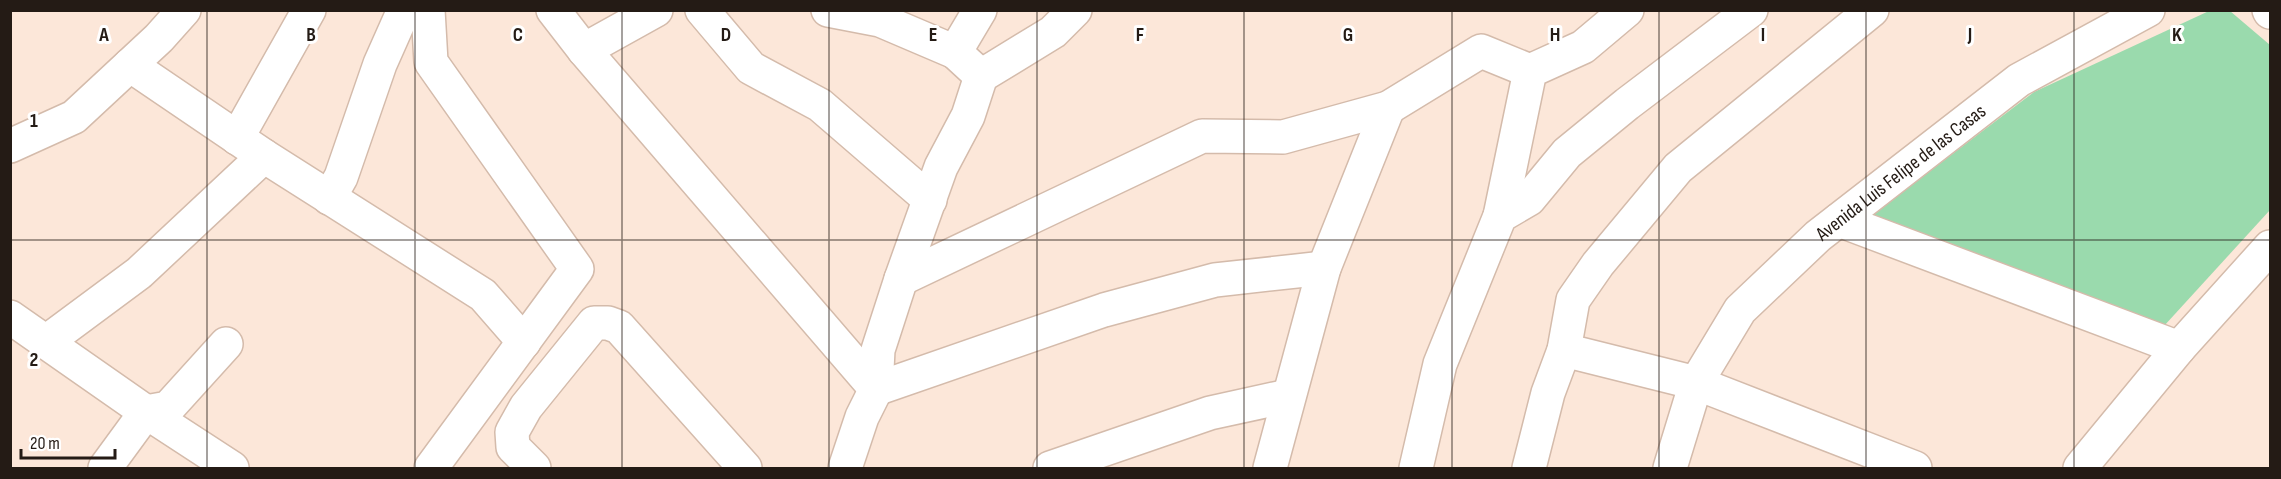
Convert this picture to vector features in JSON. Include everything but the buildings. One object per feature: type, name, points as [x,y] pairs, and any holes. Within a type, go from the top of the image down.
[{"type":"street","points":[[10,146],[74,117],[159,38],[183,10]]},
{"type":"street","points":[[237,138],[309,10]]},
{"type":"street","points":[[329,198],[341,177],[380,64],[404,10]]},
{"type":"street","points":[[428,10],[431,62],[577,269],[431,468]]},
{"type":"street","points":[[553,10],[584,50],[876,389]]},
{"type":"street","points":[[584,50],[656,10]]},
{"type":"street","points":[[702,10],[751,68],[819,105],[930,200]]},
{"type":"street","points":[[828,10],[880,20],[955,52],[981,76]]},
{"type":"street","points":[[955,52],[980,10]]},
{"type":"street","points":[[845,468],[862,417],[876,389],[878,350],[901,279],[941,167],[968,116],[981,76],[1053,32],[1074,10]]},
{"type":"street","points":[[901,279],[1202,136],[1283,137],[1388,108],[1481,51],[1530,71],[1583,47],[1627,10]]},
{"type":"street","points":[[1500,216],[1529,198],[1567,153],[1713,37],[1751,10]]},
{"type":"street","points":[[1529,468],[1548,393],[1564,350],[1573,300],[1598,264],[1678,168],[1872,10]]},
{"type":"street","name":"Avenida Luis Felipe de las Casas","points":[[1671,468],[1696,383],[1740,310],[1818,236],[2019,80],[2148,10]]},
{"type":"street","points":[[130,65],[264,156],[483,295],[524,342]]},
{"type":"street","points":[[1416,468],[1440,364],[1500,216],[1530,71]]},
{"type":"street","points":[[1270,468],[1324,268],[1388,108]]},
{"type":"street","points":[[46,342],[139,273],[264,156]]},
{"type":"street","points":[[1839,220],[2179,348]]},
{"type":"street","points":[[2080,468],[2179,348],[2271,247]]},
{"type":"street","points":[[876,389],[1104,310],[1215,280],[1324,268]]},
{"type":"street","points":[[10,317],[146,412],[232,468]]},
{"type":"street","points":[[534,468],[513,447],[512,432],[525,407],[594,323],[608,323],[619,327],[745,468]]},
{"type":"street","points":[[105,468],[146,412],[168,408],[226,344]]},
{"type":"street","points":[[1564,350],[1696,383],[1915,468]]},
{"type":"street","points":[[1050,468],[1210,413],[1288,396]]},
{"type":"green space","points":[[2209,11],[2230,11],[2270,45],[2270,210],[2164,326],[1872,215],[2034,92]]}]
